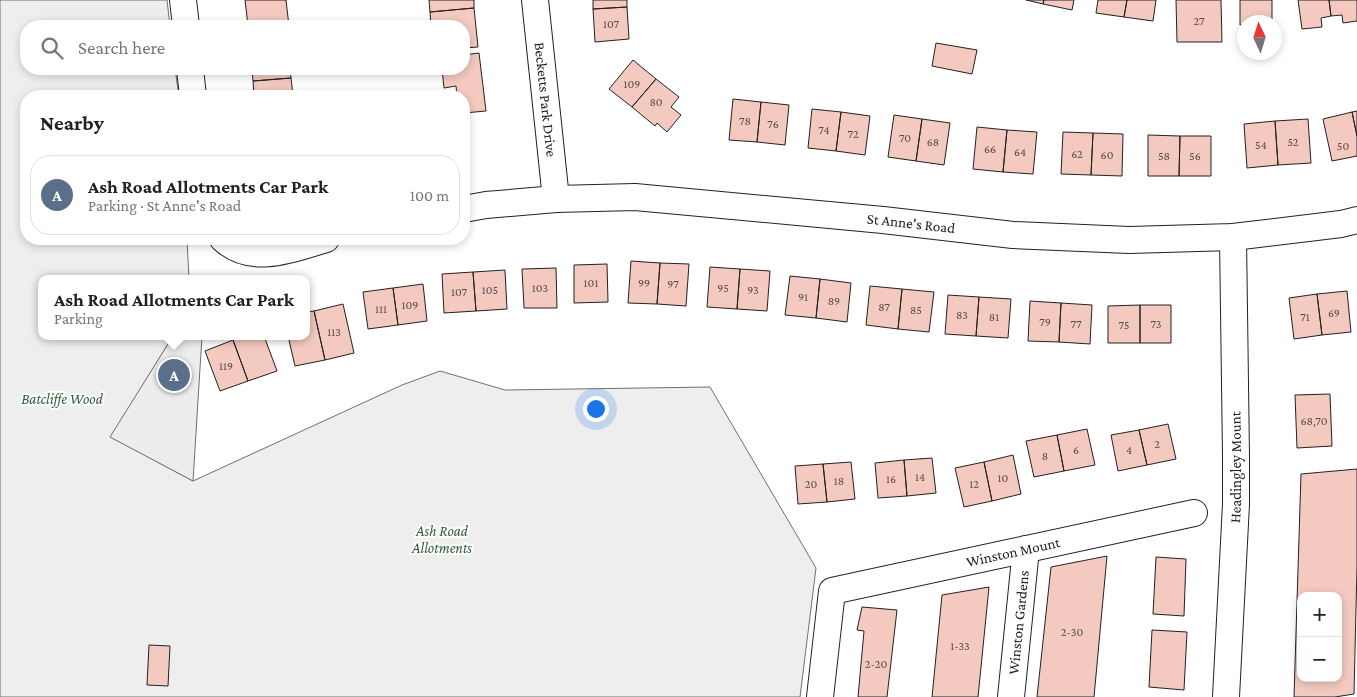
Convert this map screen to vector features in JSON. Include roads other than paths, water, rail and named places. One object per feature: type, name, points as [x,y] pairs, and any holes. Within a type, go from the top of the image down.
[{"type":"street","points":[[183,0],[185,20]]},
{"type":"street","name":"Becketts Park Drive","points":[[535,0],[556,198]]},
{"type":"street","points":[[191,75],[192,90]]},
{"type":"street","name":"St Anne's Road","points":[[470,208],[556,198],[635,197],[873,219],[1013,235],[1129,240],[1233,237],[1357,220]]},
{"type":"street","name":"Headingley Mount","points":[[1226,697],[1236,494],[1233,237]]},
{"type":"street","points":[[232,245],[244,253],[266,254],[306,245]]},
{"type":"street","name":"Winston Mount","points":[[820,697],[832,590],[1194,513]]},
{"type":"street","name":"Winston Gardens","points":[[1011,697],[1026,548]]},
{"type":"place","name":"Ash Road Allotments Car Park","points":[[174,375]]},
{"type":"park label","name":"Batcliffe Wood","points":[[62,399]]},
{"type":"park label","name":"Ash Road Allotments","points":[[442,540]]}]
